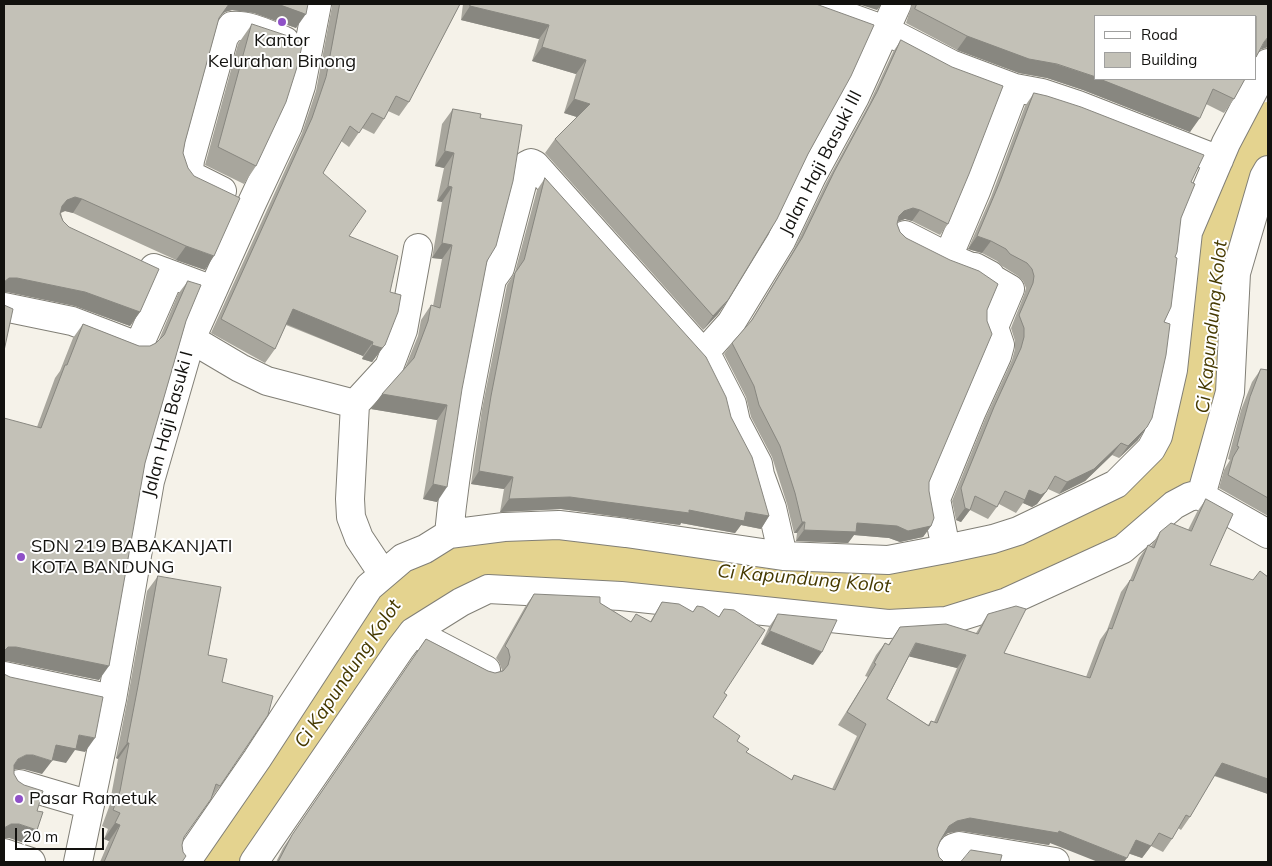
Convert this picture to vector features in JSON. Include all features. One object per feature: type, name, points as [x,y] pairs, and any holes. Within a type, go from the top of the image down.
[{"type":"street","name":"Jalan Haji Basuki I","points":[[78,862],[112,699],[150,482],[191,339],[288,126],[301,86],[317,4]]},
{"type":"street","points":[[813,4],[885,30],[951,64],[1015,88],[1042,93],[1219,160]]},
{"type":"street","name":"Jalan Haji Basuki III","points":[[704,353],[731,323],[781,241],[812,176],[855,97],[897,4]]},
{"type":"street","points":[[251,206],[192,176],[189,169],[224,37],[232,26],[238,25],[308,49]]},
{"type":"street","points":[[186,862],[369,587],[403,558],[425,549],[449,534],[504,527],[559,525],[783,556],[888,560],[946,550],[994,539],[1018,531],[1116,484],[1151,449],[1158,436],[1173,370],[1188,232],[1226,143],[1268,62]]},
{"type":"street","points":[[948,257],[976,191],[1015,88]]},
{"type":"street","points":[[449,534],[453,487],[492,279],[500,268],[527,165],[531,163],[535,165],[710,361],[732,404],[736,422],[758,464],[772,508],[783,556]]},
{"type":"street","points":[[1201,496],[1230,392],[1236,274],[1264,177],[1268,170]]},
{"type":"street","points":[[905,235],[948,257],[975,267],[990,275],[991,278],[1010,290],[994,327],[1000,345],[936,499],[946,550]]},
{"type":"street","points":[[383,574],[360,538],[351,517],[350,499],[355,404],[389,367],[403,330],[418,248]]},
{"type":"street","points":[[133,259],[170,276],[213,290]]},
{"type":"street","points":[[4,307],[72,321],[136,345],[140,343],[170,276]]},
{"type":"street","points":[[191,339],[240,368],[267,381],[355,404]]},
{"type":"street","points":[[254,862],[413,632],[461,602],[488,589],[621,596],[888,624],[946,621],[1007,602],[1123,549],[1174,505],[1196,495],[1201,496],[1268,534]]},
{"type":"street","points":[[413,632],[486,670]]},
{"type":"street","points":[[4,676],[112,699]]},
{"type":"street","points":[[19,784],[90,805]]},
{"type":"street","points":[[944,862],[953,848],[959,846],[1055,862]]},
{"type":"street","points":[[4,853],[30,862]]},
{"type":"building","points":[[4,4],[229,4],[219,18],[183,153],[188,168],[194,176],[240,198],[214,256],[186,246],[82,199],[75,197],[67,200],[62,206],[60,214],[63,221],[69,227],[159,269],[140,312],[85,292],[17,278],[9,278],[4,282]]},
{"type":"building","points":[[278,4],[308,4],[306,14]]},
{"type":"building","points":[[340,4],[460,4],[409,102],[396,96],[384,119],[372,113],[359,133],[350,126],[323,173],[366,211],[349,236],[398,256],[390,292],[401,295],[398,312],[385,345],[382,348],[372,345],[373,342],[293,309],[275,349],[221,319],[312,118],[326,77]]},
{"type":"building","points":[[471,4],[816,4],[874,25],[851,76],[808,154],[777,219],[728,300],[713,316],[555,139],[590,104],[574,99],[586,60],[542,47],[549,25],[470,6]]},
{"type":"building","points":[[917,4],[1268,4],[1268,37],[1257,55],[1257,15],[1094,15],[1094,76],[1057,64],[1029,59],[967,36],[915,9]]},
{"type":"building","points":[[252,24],[303,41],[286,102],[256,166],[218,147]]},
{"type":"building","points":[[901,40],[952,67],[1003,86],[948,224],[913,208],[904,211],[899,216],[897,224],[900,232],[906,238],[950,260],[979,271],[998,284],[987,310],[987,321],[992,334],[929,482],[934,518],[931,526],[908,531],[897,526],[857,523],[856,532],[804,530],[805,522],[802,522],[780,446],[759,405],[754,386],[732,343],[752,320],[802,238],[834,172],[877,92]]},
{"type":"building","points":[[1103,80],[1244,80],[1234,99],[1213,89],[1200,118]]},
{"type":"building","points":[[1034,93],[1081,107],[1204,155],[1191,182],[1195,184],[1181,218],[1175,257],[1177,258],[1171,307],[1164,322],[1170,324],[1166,355],[1152,418],[1147,427],[1128,446],[1121,443],[1094,469],[1067,482],[1055,476],[1046,492],[1041,495],[1029,490],[1025,500],[1005,491],[997,507],[975,496],[970,510],[965,508],[961,488],[994,407],[1021,348],[1024,328],[1019,315],[1033,283],[1034,276],[1032,269],[1027,263],[1010,254],[1006,249],[977,236]]},
{"type":"building","points":[[453,109],[481,114],[480,118],[522,125],[513,181],[496,246],[487,261],[462,389],[447,487],[433,484],[447,405],[382,394],[414,358],[428,321],[431,305],[440,308],[452,245],[442,243],[452,187],[448,186],[454,153],[445,151]]},
{"type":"building","points":[[545,178],[706,357],[726,397],[731,417],[752,457],[769,516],[746,512],[744,521],[689,510],[689,513],[570,497],[509,499],[513,477],[479,471],[491,396],[515,273],[524,260]]},
{"type":"building","points":[[188,281],[201,285],[186,321],[145,463],[109,666],[16,647],[8,647],[4,651],[4,418],[41,428],[83,324],[139,346],[150,346],[156,343],[164,335]]},
{"type":"building","points":[[4,305],[13,309],[4,351]]},
{"type":"building","points":[[1261,369],[1268,370],[1268,498],[1228,475],[1233,457],[1239,447],[1237,446],[1250,397]]},
{"type":"building","points":[[1206,499],[1233,514],[1210,565],[1253,580],[1260,571],[1268,577],[1268,779],[1222,763],[1190,817],[1186,815],[1172,839],[1159,833],[1151,846],[1136,840],[1127,858],[1059,831],[1058,833],[970,818],[957,821],[949,826],[940,841],[937,849],[939,857],[944,862],[278,862],[292,835],[426,639],[488,671],[495,673],[503,671],[508,665],[510,657],[505,646],[534,594],[600,597],[600,603],[631,622],[636,614],[651,622],[662,602],[679,604],[693,612],[697,606],[703,607],[719,617],[724,609],[734,610],[765,630],[724,693],[727,695],[713,717],[740,736],[737,741],[749,749],[746,752],[792,780],[794,775],[835,790],[866,724],[847,712],[876,664],[874,663],[885,643],[889,645],[900,627],[946,624],[978,634],[988,614],[1016,606],[1026,609],[1004,653],[1090,678],[1109,628],[1112,629],[1130,580],[1133,581],[1148,545],[1154,548],[1160,532],[1171,523],[1191,531]],"holes":[[[916,643],[966,655],[937,723],[931,721],[929,726],[887,699]]]},
{"type":"building","points":[[158,576],[221,587],[208,655],[227,659],[222,682],[273,696],[268,715],[220,786],[216,784],[211,799],[184,837],[182,845],[186,856],[182,862],[104,862],[120,825],[115,823],[120,813],[113,810],[120,791]]},
{"type":"building","points":[[778,614],[837,620],[822,652],[770,631]]},
{"type":"building","points":[[4,674],[10,677],[103,697],[95,738],[79,735],[76,749],[56,745],[52,761],[33,755],[26,755],[18,759],[14,765],[14,774],[18,781],[43,791],[37,811],[43,812],[37,830],[19,824],[11,824],[4,828]]},
{"type":"building","points":[[971,850],[1002,855],[1000,862],[961,862]]},
{"type":"waterway","name":"Ci Kapundung Kolot","points":[[223,862],[350,668],[400,596],[456,560],[529,551],[881,589],[960,582],[1038,556],[1148,496],[1182,471],[1203,420],[1213,360],[1214,288],[1223,226],[1238,176],[1268,128]]},
{"type":"place","name":"Kantor Kelurahan Binong","points":[[282,22]]},
{"type":"place","name":"SDN 219 BABAKANJATI KOTA BANDUNG","points":[[21,557]]},
{"type":"place","name":"Pasar Rametuk","points":[[19,799]]}]
